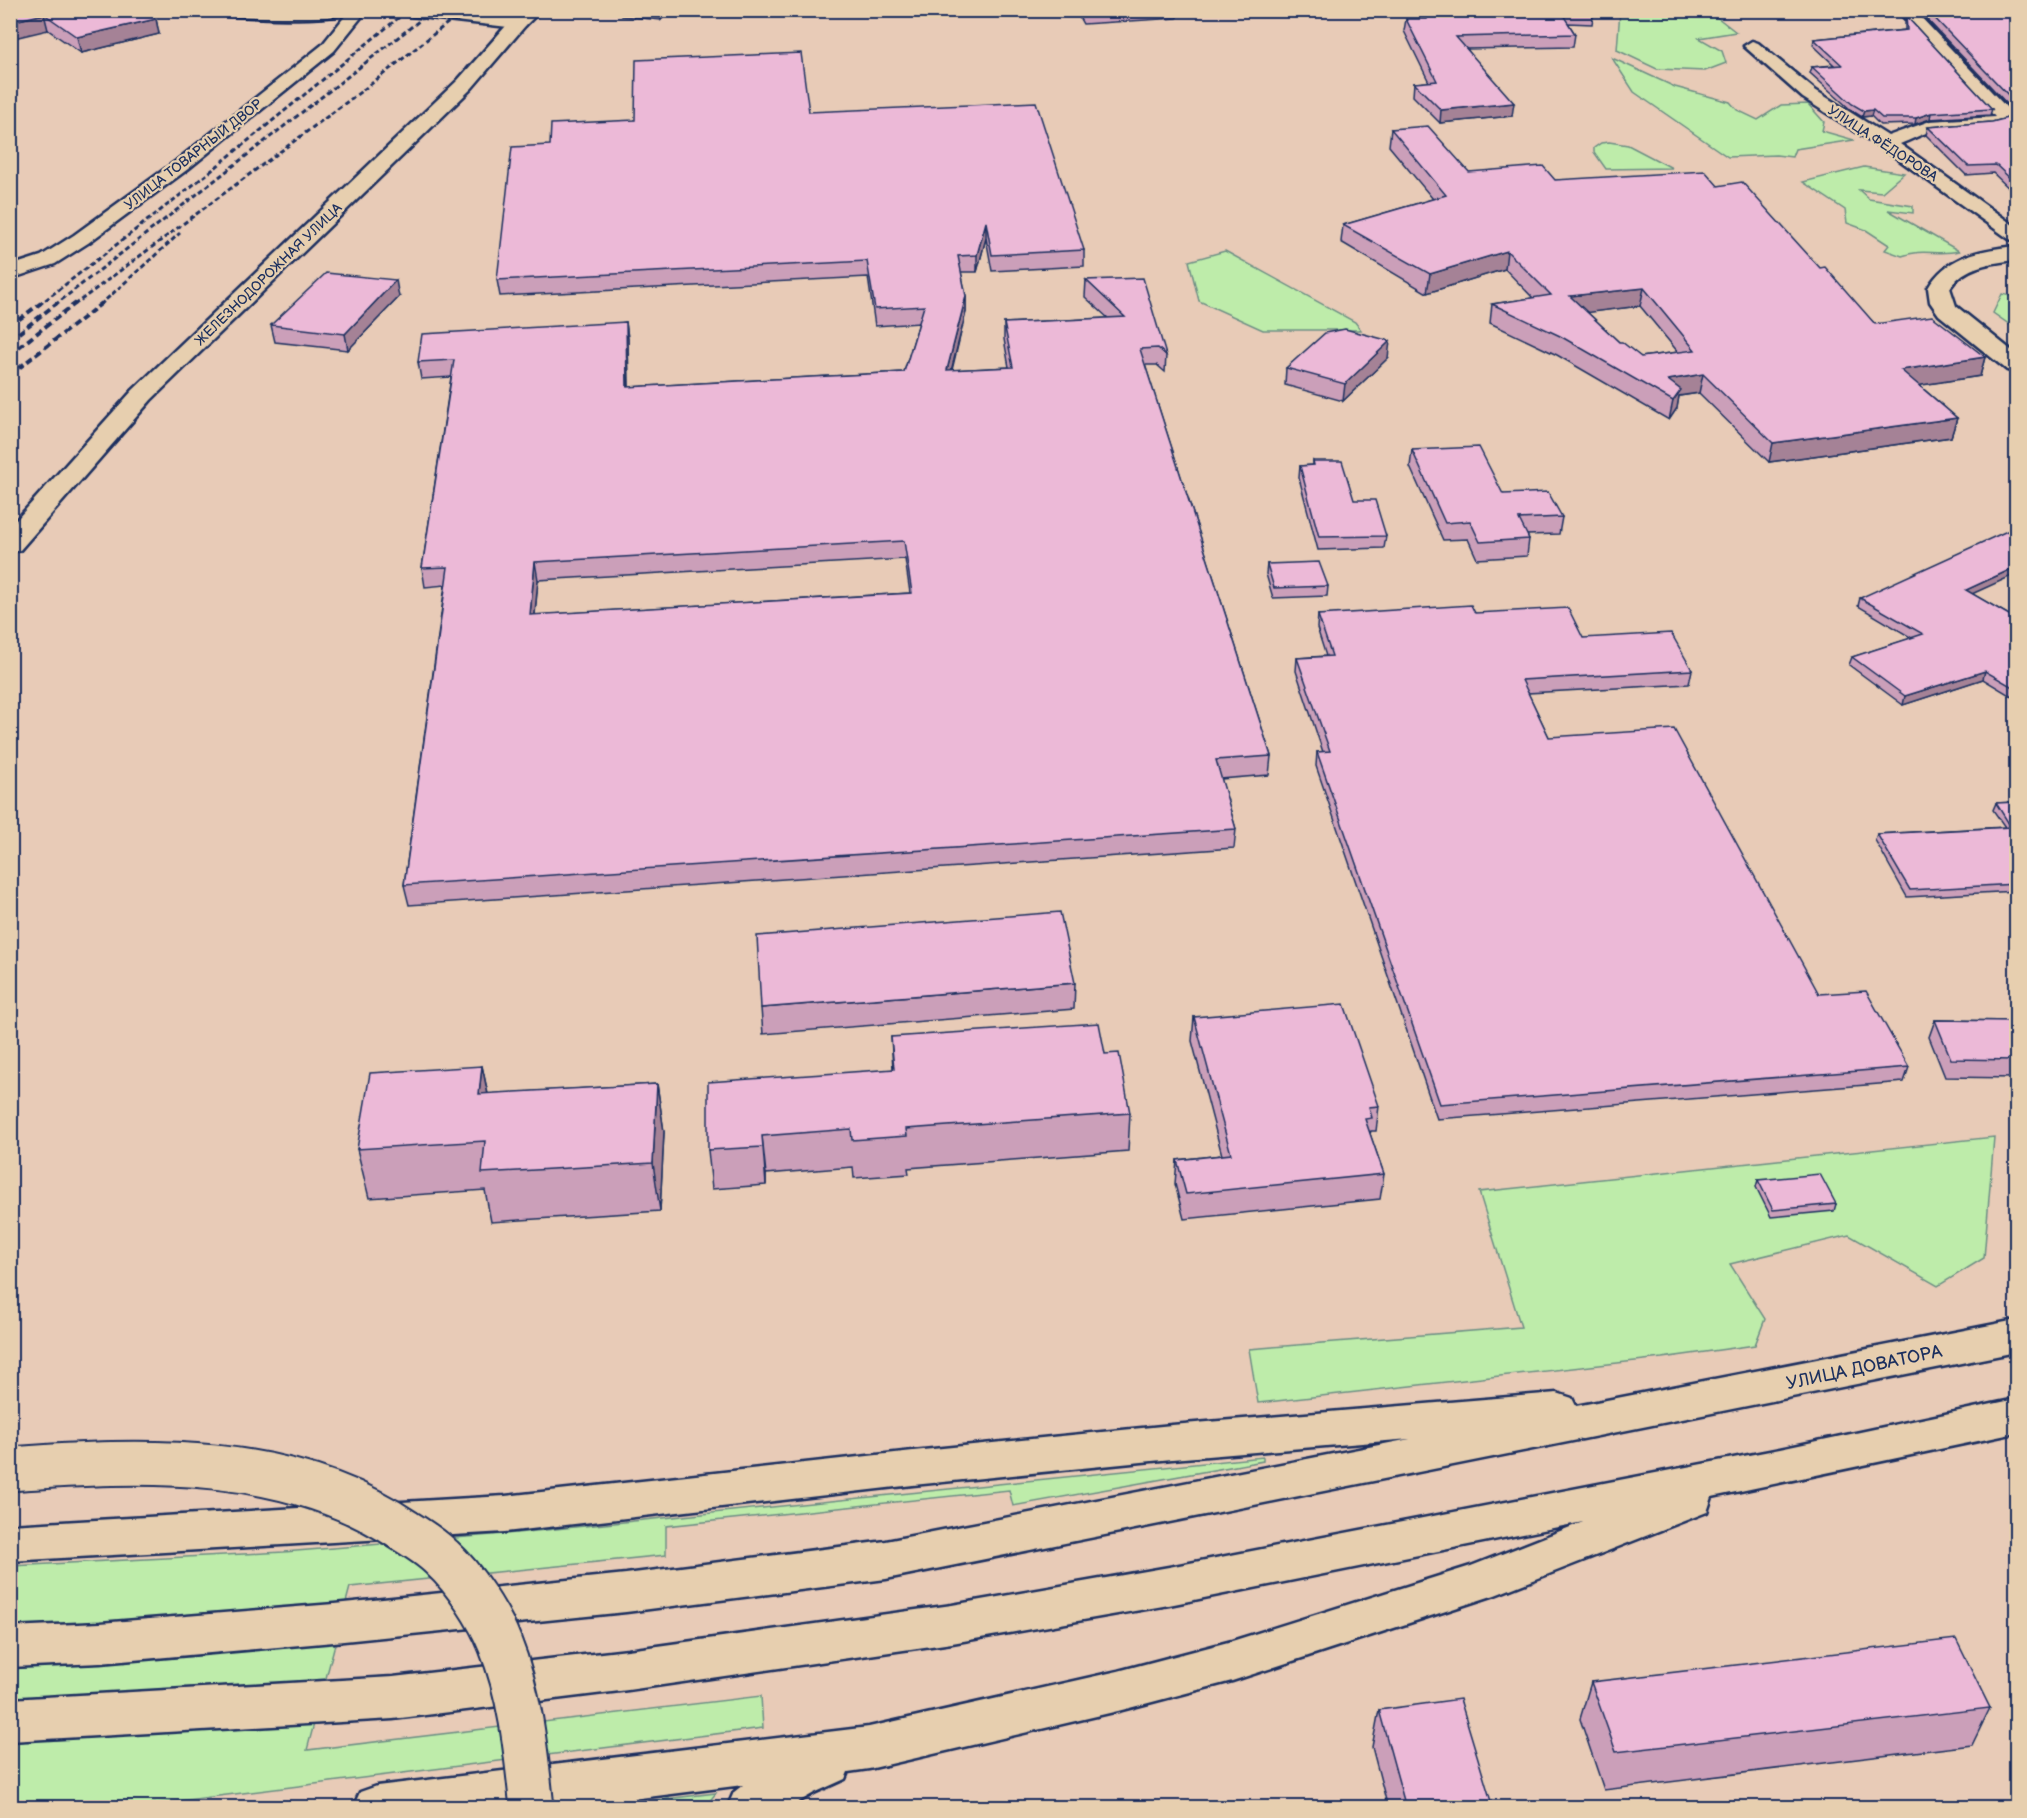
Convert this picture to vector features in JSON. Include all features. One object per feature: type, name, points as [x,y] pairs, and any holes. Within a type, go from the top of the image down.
[{"type":"main road","points":[[217,10],[299,13],[342,10]]},
{"type":"main road","points":[[402,10],[523,14]]},
{"type":"main road","name":"ЖЕЛЕЗНОДОРОЖНАЯ УЛИЦА","points":[[10,544],[142,395],[465,84],[523,14]]},
{"type":"main road","points":[[2016,253],[1970,262],[1947,274],[1939,288],[1942,302],[1947,310],[2016,365]]},
{"type":"main road","name":"УЛИЦА ДОВАТОРА","points":[[1711,1398],[2016,1336]]},
{"type":"main road","points":[[10,1543],[505,1514],[901,1469],[1238,1436],[1711,1398]]},
{"type":"main road","points":[[10,1647],[100,1643],[334,1623],[626,1593],[886,1560],[1711,1398]]},
{"type":"main road","points":[[10,1720],[393,1698],[628,1670],[952,1624],[1170,1586],[1780,1466],[2016,1416]]},
{"type":"main road","points":[[10,1469],[106,1463],[170,1464],[262,1474],[303,1484],[352,1501],[411,1533],[447,1563],[479,1606],[500,1642],[523,1727],[532,1808]]},
{"type":"main road","points":[[377,1808],[868,1748],[1130,1688],[1232,1662],[1479,1582],[1780,1466]]},
{"type":"main road","points":[[751,1808],[768,1792],[799,1775],[868,1748]]},
{"type":"street","name":"УЛИЦА ТОВАРНЫЙ ДВОР","points":[[10,273],[48,260],[73,245],[182,165],[328,48],[359,10]]},
{"type":"street","points":[[1887,143],[1930,126],[1997,122],[2005,119],[1905,10]]},
{"type":"street","name":"УЛИЦА ФЁДОРОВА","points":[[1752,46],[1809,94],[1887,143],[2016,235]]},
{"type":"green space","points":[[1620,11],[1709,11],[1736,32],[1699,38],[1722,51],[1726,63],[1705,71],[1657,69],[1617,50]]},
{"type":"green space","points":[[1612,58],[1675,87],[1730,102],[1737,110],[1758,120],[1781,105],[1808,104],[1824,122],[1822,131],[1854,140],[1795,149],[1792,157],[1776,155],[1728,157],[1634,92]]},
{"type":"green space","points":[[1601,143],[1628,145],[1672,168],[1606,169],[1594,152],[1594,148]]},
{"type":"green space","points":[[1864,167],[1904,173],[1882,192],[1859,190],[1869,199],[1913,206],[1913,213],[1888,210],[1959,251],[1902,256],[1885,250],[1889,245],[1866,230],[1847,223],[1845,210],[1803,182]]},
{"type":"green space","points":[[1225,251],[1355,322],[1361,330],[1263,330],[1199,301],[1189,261]]},
{"type":"green space","points":[[2002,294],[2016,297],[2016,329],[1993,313]]},
{"type":"green space","points":[[1994,1137],[1984,1258],[1938,1286],[1849,1235],[1730,1264],[1765,1319],[1755,1345],[1662,1358],[1258,1403],[1249,1349],[1521,1327],[1479,1192]]},
{"type":"green space","points":[[1263,1457],[1263,1461],[1013,1506],[1009,1490],[666,1526],[666,1555],[350,1587],[307,1750],[761,1696],[763,1728],[130,1807],[11,1808],[11,1566],[284,1552],[516,1533]]},
{"type":"green space","points":[[716,1793],[705,1807],[598,1807]]},
{"type":"building","points":[[10,10],[143,10],[156,19],[77,37],[44,14],[10,22]]},
{"type":"building","points":[[1426,10],[1560,10],[1575,34],[1456,37],[1514,103],[1441,110],[1414,83],[1437,81],[1406,19],[1427,19]]},
{"type":"building","points":[[1927,10],[2016,10],[2016,107],[2012,99]]},
{"type":"building","points":[[1906,16],[1992,109],[1931,113],[1916,118],[1882,118],[1873,110],[1864,111],[1852,104],[1812,67],[1842,65],[1814,39],[1907,30]]},
{"type":"building","points":[[801,53],[809,112],[1036,102],[1084,250],[992,255],[986,222],[977,255],[958,256],[966,296],[947,370],[1013,367],[1004,323],[1125,317],[1086,280],[1143,278],[1166,355],[1158,348],[1140,349],[1271,756],[1216,760],[1236,829],[404,885],[448,567],[422,568],[454,360],[418,362],[422,334],[626,322],[627,387],[904,372],[924,306],[875,309],[867,261],[497,280],[512,147],[550,145],[551,124],[635,120],[636,60]],"holes":[[[904,541],[912,593],[530,615],[535,562]]]},
{"type":"building","points":[[2016,113],[2016,184],[1996,165],[1968,166],[1928,127],[1992,122],[2011,117]]},
{"type":"building","points":[[1428,126],[1469,172],[1543,166],[1555,180],[1705,171],[1718,186],[1742,182],[1820,268],[1825,267],[1875,324],[1932,316],[1985,357],[1901,370],[1957,418],[1773,443],[1703,374],[1668,380],[1681,390],[1673,401],[1560,336],[1492,304],[1551,295],[1507,251],[1430,274],[1343,225],[1446,195],[1391,129]],"holes":[[[1644,288],[1695,350],[1641,357],[1619,342],[1570,296]]]},
{"type":"building","points":[[326,273],[396,280],[345,334],[271,325]]},
{"type":"building","points":[[1345,329],[1390,341],[1345,384],[1286,368],[1325,333]]},
{"type":"building","points":[[1479,447],[1503,494],[1548,492],[1562,517],[1519,519],[1529,539],[1480,542],[1470,521],[1445,523],[1412,450]]},
{"type":"building","points":[[1313,461],[1342,461],[1354,500],[1375,500],[1386,536],[1319,537],[1300,466],[1314,465]]},
{"type":"building","points":[[2016,527],[2016,567],[1966,590],[2016,619],[2016,689],[1985,671],[1905,696],[1852,657],[1923,634],[1860,598]]},
{"type":"building","points":[[1319,562],[1328,586],[1274,588],[1267,564]]},
{"type":"building","points":[[1471,605],[1475,613],[1568,608],[1583,638],[1671,633],[1692,670],[1522,680],[1549,737],[1674,729],[1819,994],[1866,991],[1909,1067],[1440,1104],[1317,752],[1330,751],[1297,658],[1332,656],[1318,615]]},
{"type":"building","points":[[2016,802],[2016,884],[1910,890],[1877,834],[2011,827],[1996,803]]},
{"type":"building","points":[[1060,912],[1075,983],[761,1008],[757,936]]},
{"type":"building","points":[[1344,1004],[1379,1106],[1369,1107],[1372,1118],[1365,1119],[1384,1174],[1186,1194],[1177,1160],[1231,1154],[1194,1017]]},
{"type":"building","points":[[1935,1020],[2016,1021],[2016,1060],[1951,1059]]},
{"type":"building","points":[[1099,1023],[1105,1054],[1119,1053],[1130,1113],[906,1129],[907,1136],[852,1140],[851,1129],[762,1136],[763,1147],[708,1150],[708,1082],[894,1069],[891,1037]]},
{"type":"building","points":[[482,1066],[479,1094],[657,1084],[653,1163],[482,1173],[485,1141],[357,1149],[370,1073]]},
{"type":"building","points":[[1820,1174],[1836,1204],[1773,1210],[1758,1180]]},
{"type":"building","points":[[1956,1639],[1990,1708],[1616,1752],[1591,1682]]},
{"type":"building","points":[[1460,1699],[1493,1808],[1406,1808],[1379,1710]]},
{"type":"building","points":[[1985,1802],[1987,1808],[1940,1808]]},
{"type":"railway","points":[[39,305],[211,171],[408,10]]},
{"type":"railway","points":[[55,305],[433,10]]},
{"type":"railway","points":[[74,305],[371,84],[464,10]]},
{"type":"railway","points":[[100,305],[180,233]]},
{"type":"railway","points":[[10,326],[41,303]]},
{"type":"railway","points":[[10,340],[57,303]]},
{"type":"railway","points":[[10,354],[76,303]]},
{"type":"railway","points":[[10,375],[102,303]]}]
